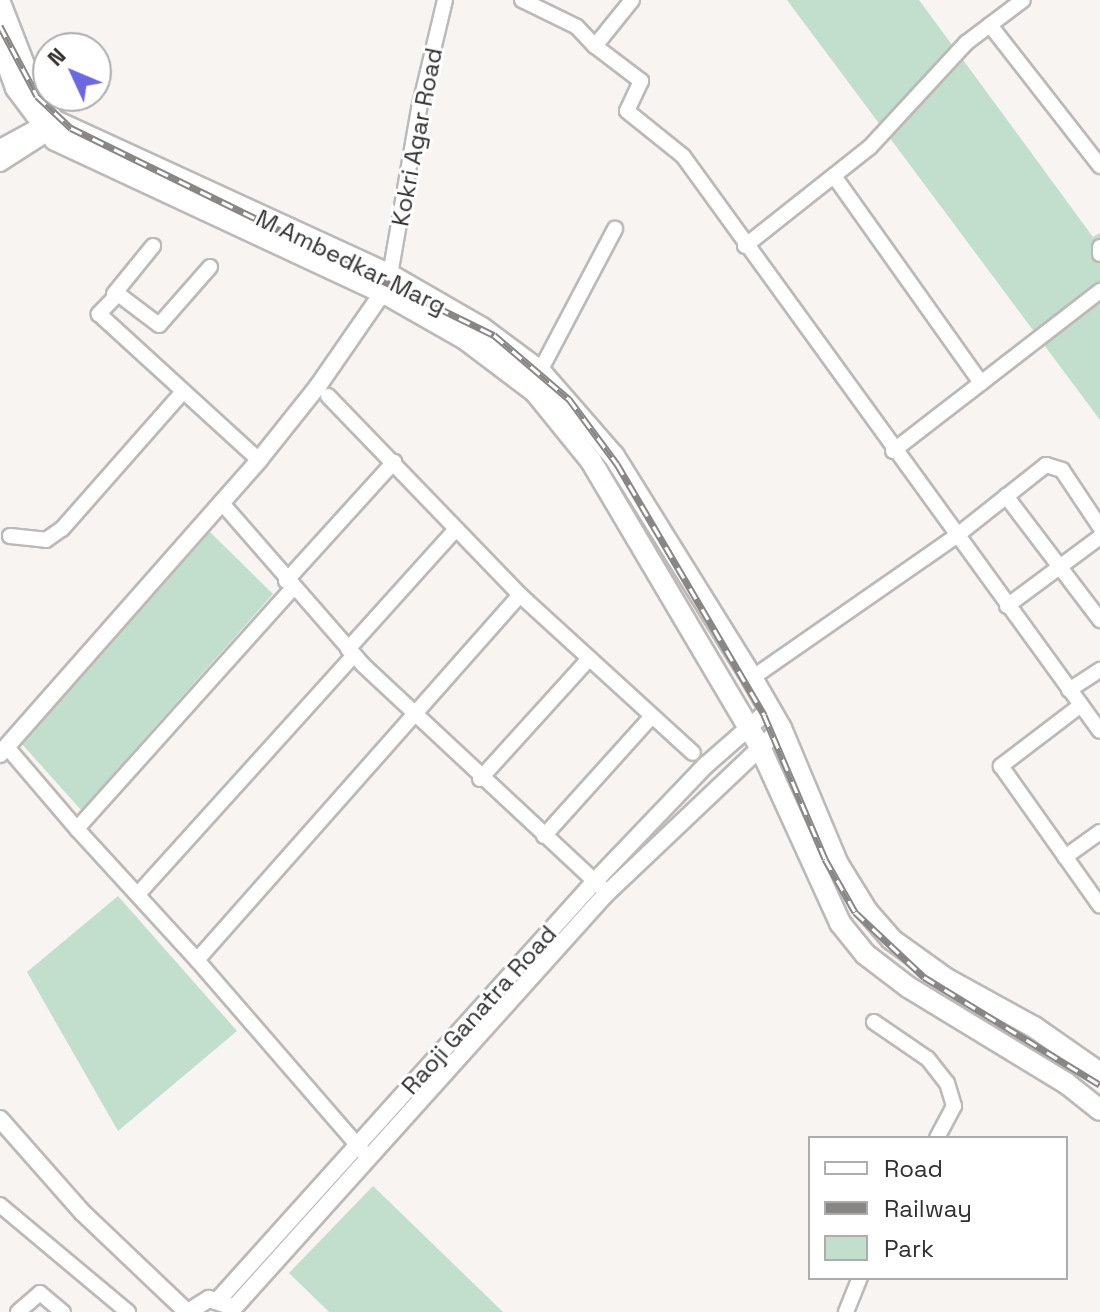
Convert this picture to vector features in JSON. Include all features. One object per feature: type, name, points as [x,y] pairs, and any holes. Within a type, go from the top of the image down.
[{"type":"main road","points":[[0,3],[51,126]]},
{"type":"main road","points":[[0,44],[16,88],[51,126]]},
{"type":"main road","name":"M Ambedkar Marg","points":[[51,126],[482,328],[540,371],[614,456],[752,678],[781,728],[838,864],[891,939],[1100,1073]]},
{"type":"main road","points":[[388,285],[535,392],[591,461],[759,745],[821,889],[865,954],[1100,1110]]},
{"type":"main road","points":[[632,526],[650,515]]},
{"type":"street","name":"Kokri Agar Road","points":[[388,285],[445,0]]},
{"type":"street","points":[[522,0],[577,27],[595,46],[641,81],[627,111],[683,156],[955,537],[1100,731]]},
{"type":"street","points":[[595,46],[632,0]]},
{"type":"street","points":[[745,246],[870,147],[966,43],[1023,0]]},
{"type":"street","points":[[990,25],[1100,166]]},
{"type":"street","points":[[0,148],[51,126]]},
{"type":"street","points":[[0,163],[51,126]]},
{"type":"street","points":[[834,176],[981,383]]},
{"type":"street","points":[[540,371],[615,229]]},
{"type":"street","points":[[153,246],[99,310],[100,319],[259,460]]},
{"type":"street","points":[[1100,247],[1100,254]]},
{"type":"street","points":[[114,294],[159,325],[210,267]]},
{"type":"street","points":[[369,1157],[139,893],[3,750],[259,460],[388,285]]},
{"type":"street","points":[[893,451],[1100,291]]},
{"type":"street","points":[[10,536],[46,540],[62,529],[182,393]]},
{"type":"street","points":[[328,396],[520,595],[693,753]]},
{"type":"street","points":[[77,829],[394,462]]},
{"type":"street","points":[[752,678],[1053,465],[1100,527]]},
{"type":"street","points":[[1006,496],[1100,620]]},
{"type":"street","points":[[221,502],[289,585],[351,652],[480,779],[608,893]]},
{"type":"street","points":[[139,893],[456,529]]},
{"type":"street","points":[[1007,606],[1100,537]]},
{"type":"street","points":[[197,960],[520,595]]},
{"type":"street","points":[[480,779],[588,660]]},
{"type":"street","points":[[1069,690],[1100,670]]},
{"type":"street","points":[[1081,705],[1001,766],[1100,906]]},
{"type":"street","name":"Raoji Ganatra Road","points":[[233,1311],[369,1157],[519,979],[595,881],[747,726],[770,709]]},
{"type":"street","points":[[544,836],[652,716]]},
{"type":"street","name":"Raoji Ganatra Road","points":[[218,1300],[356,1144],[519,979],[759,745],[781,728]]},
{"type":"street","points":[[1065,857],[1100,832]]},
{"type":"street","points":[[874,1022],[928,1059],[947,1083],[954,1106],[938,1136]]},
{"type":"street","points":[[0,1119],[83,1213],[188,1312],[201,1301],[218,1300],[233,1311]]},
{"type":"street","points":[[0,1205],[128,1312]]},
{"type":"street","points":[[846,1312],[859,1280]]},
{"type":"street","points":[[18,1312],[40,1293],[63,1312]]},
{"type":"green space","points":[[787,0],[919,0],[1093,237],[1100,233],[1100,420]]},
{"type":"green space","points":[[210,532],[273,594],[81,810],[22,744]]},
{"type":"green space","points":[[118,896],[237,1031],[118,1131],[27,972]]},
{"type":"green space","points":[[373,1186],[503,1312],[329,1312],[289,1273]]},
{"type":"railway","points":[[0,26],[37,96],[71,128],[494,335],[569,399],[617,464],[764,715],[825,859],[855,912],[924,977],[1100,1085]]}]
